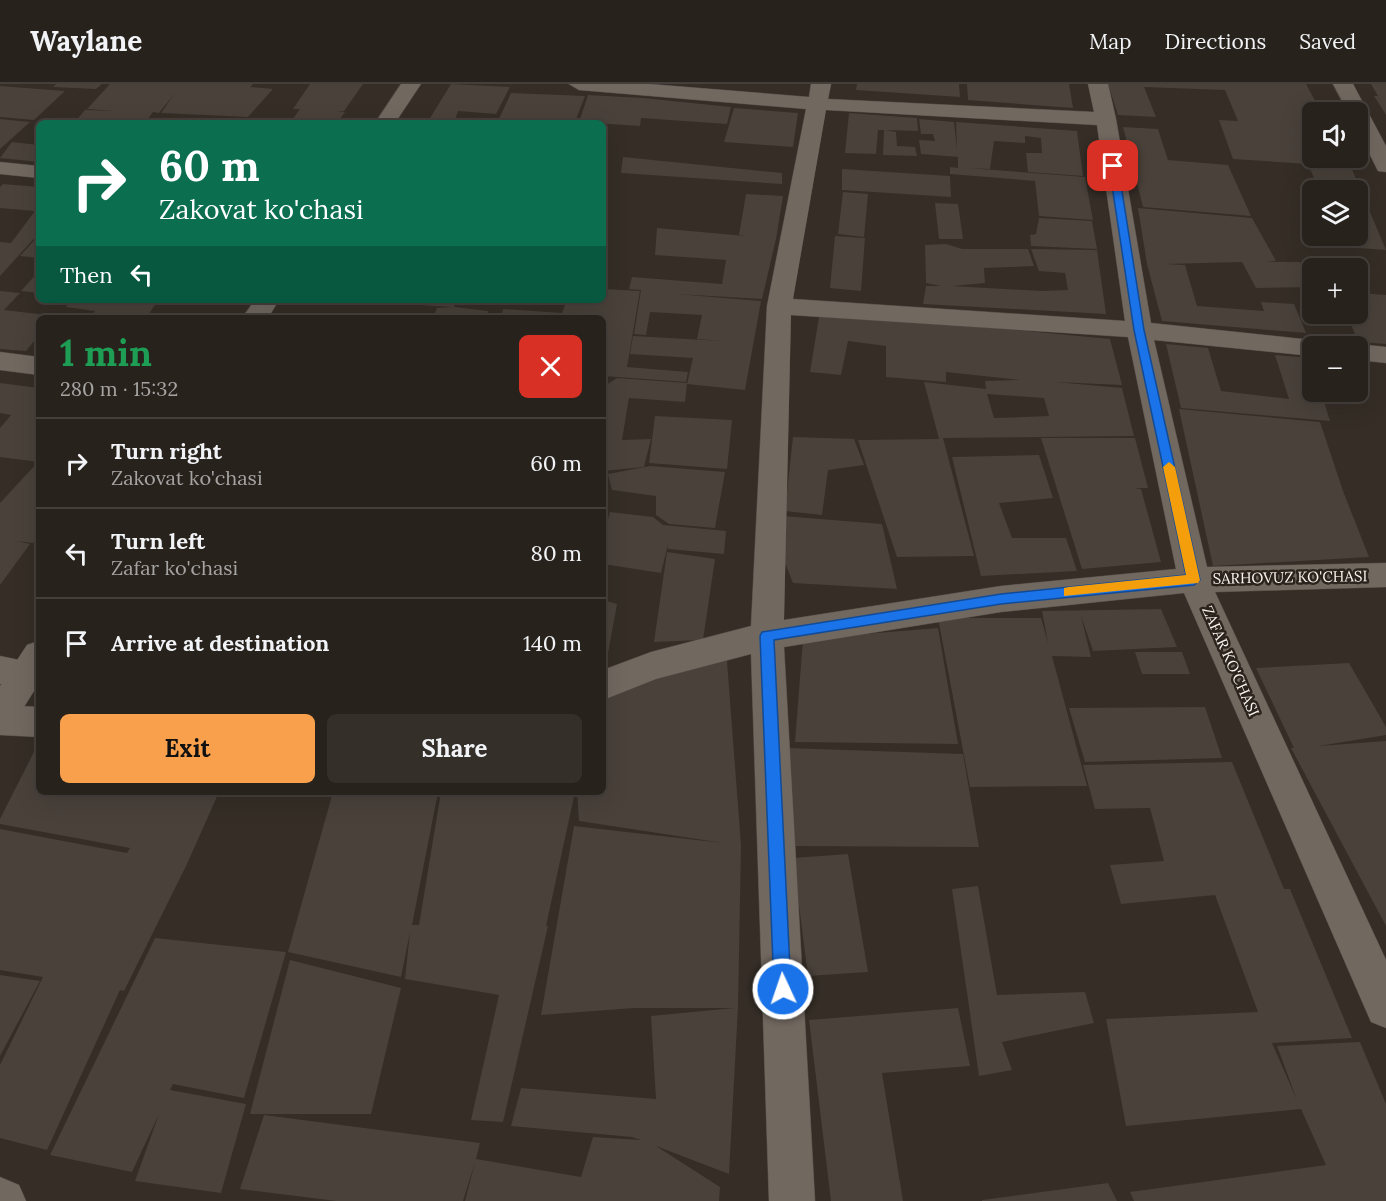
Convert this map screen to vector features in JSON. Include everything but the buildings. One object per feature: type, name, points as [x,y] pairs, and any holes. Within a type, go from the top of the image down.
[{"type":"street","points":[[387,120],[411,84]]},
{"type":"street","points":[[579,84],[819,94],[1106,119]]},
{"type":"street","name":"ZAFAR KO'CHASI","points":[[1098,84],[1106,119],[1139,330],[1194,580],[1386,1007]]},
{"type":"street","points":[[1342,84],[1386,166]]},
{"type":"street","points":[[792,1201],[767,636],[779,306],[819,94]]},
{"type":"street","points":[[0,168],[36,172]]},
{"type":"street","points":[[779,306],[1139,330],[1302,347]]},
{"type":"street","points":[[1368,353],[1386,355]]},
{"type":"street","points":[[0,361],[36,366]]},
{"type":"street","name":"SARHOVUZ KO'CHASI","points":[[606,684],[651,666],[767,636],[1001,599],[1194,580],[1386,575]]},
{"type":"street","points":[[22,666],[0,718],[36,722]]},
{"type":"slow traffic","points":[[1069,592],[1194,580],[1169,467]]},
{"type":"route","points":[[783,989],[767,636],[1001,599],[1194,580],[1139,330],[1113,166]]}]
